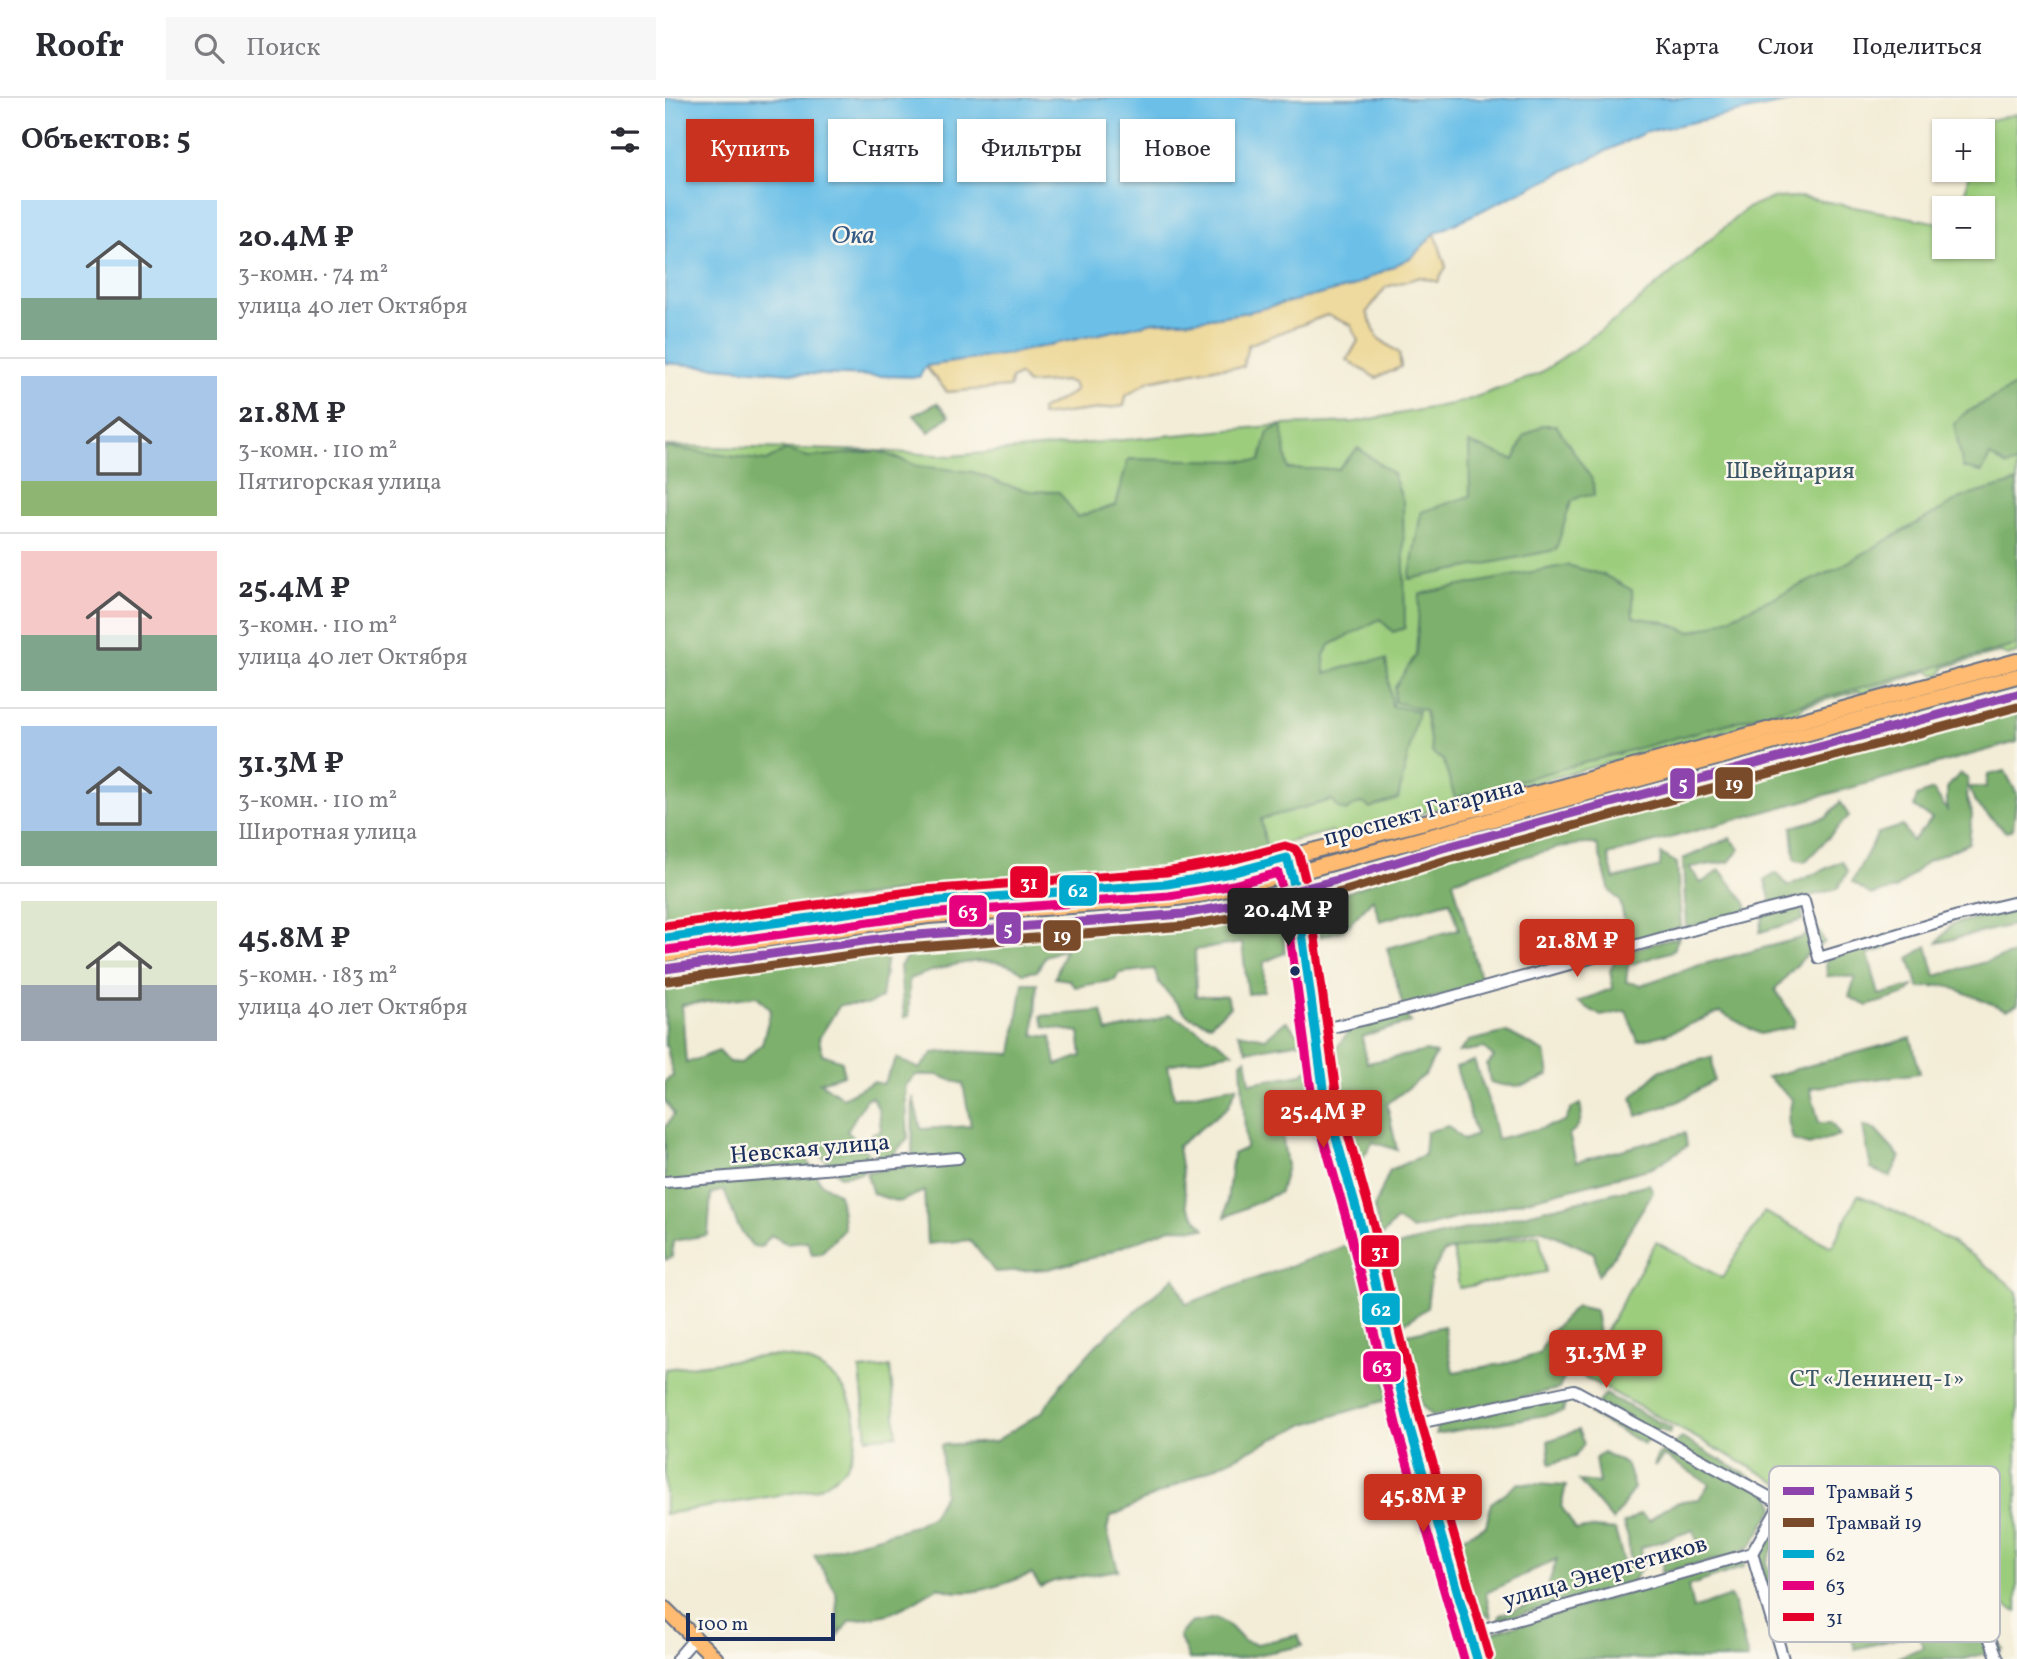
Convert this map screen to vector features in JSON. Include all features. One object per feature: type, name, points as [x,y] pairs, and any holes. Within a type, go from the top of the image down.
[{"type":"main road","name":"проспект Гагарина","points":[[665,939],[915,903],[1167,884],[1231,873],[1553,789],[2017,660]]},
{"type":"main road","name":"проспект Гагарина","points":[[665,954],[928,916],[1170,899],[1216,892],[1292,874],[2017,676]]},
{"type":"main road","points":[[1287,858],[1292,874]]},
{"type":"main road","points":[[665,1609],[716,1659]]},
{"type":"street","points":[[1292,874],[1324,1095],[1362,1229],[1409,1425],[1477,1659]]},
{"type":"street","points":[[1315,1031],[1400,1012],[1512,982],[1626,946],[1804,901],[1819,958],[1958,916],[2017,902]]},
{"type":"street","name":"Невская улица","points":[[665,1182],[958,1158]]},
{"type":"street","points":[[1409,1425],[1574,1391],[1769,1497]]},
{"type":"street","points":[[1769,1524],[1752,1553],[1769,1611]]},
{"type":"street","name":"улица Энергетиков","points":[[1470,1633],[1752,1553]]},
{"type":"street","points":[[677,1659],[695,1638]]},
{"type":"street","points":[[1778,1642],[1783,1659]]},
{"type":"street","points":[[1991,1642],[1998,1659]]},
{"type":"green space","name":"Швейцария","points":[[2017,114],[2017,653],[2007,656],[2001,652],[1945,667],[1942,674],[1936,675],[1929,671],[1873,688],[1870,693],[1864,695],[1859,691],[1803,706],[1799,711],[1334,837],[1332,831],[1191,867],[920,888],[665,926],[665,446],[878,451],[952,456],[1282,425],[1355,422],[1462,402],[1539,374],[1621,316],[1747,208],[1773,198],[1802,197],[1932,222],[1932,259],[1995,259],[1995,196],[1965,196],[1967,182],[1995,182],[1994,119]]},
{"type":"green space","points":[[2017,385],[2017,463],[2007,466],[1990,456],[1982,472],[1963,468],[1954,424],[1965,413]]},
{"type":"green space","points":[[937,403],[949,416],[929,432],[914,415]]},
{"type":"green space","points":[[1282,425],[1288,469],[1338,469],[1358,448],[1393,474],[1403,501],[1405,628],[1393,632],[1380,619],[1330,645],[1324,655],[1325,673],[1362,662],[1386,660],[1392,706],[1418,711],[1398,799],[1370,808],[1363,803],[1357,804],[1346,811],[1338,808],[1332,800],[1261,819],[1266,847],[1191,867],[920,888],[665,926],[665,447],[766,461],[786,450],[809,457],[878,451],[918,466],[973,472],[1005,485],[1030,491],[1059,492],[1077,517],[1116,505],[1128,459],[1260,461],[1268,432]]},
{"type":"green space","points":[[1543,425],[1556,425],[1593,481],[1594,496],[1583,495],[1571,502],[1556,550],[1409,579],[1421,512],[1470,496],[1469,443],[1514,460],[1524,436]]},
{"type":"green space","points":[[2017,482],[2017,645],[1455,798],[1443,760],[1432,753],[1425,710],[1394,702],[1395,687],[1416,655],[1420,594],[1567,565],[1604,575],[1632,590],[1633,617],[1664,622],[1690,632],[1711,626],[1836,569],[1963,497]]},
{"type":"green space","points":[[2017,696],[2017,742],[1608,855],[1614,879],[1660,867],[1661,854],[1677,863],[1681,927],[1629,942],[1620,901],[1610,891],[1597,845],[1584,844],[1547,851],[1453,881],[1482,984],[1403,1006],[1387,948],[1459,929],[1450,901],[1380,921],[1373,899],[1344,930],[1318,937],[1325,912],[1339,896],[1403,869],[1413,853],[1521,823],[1536,825]]},
{"type":"green space","points":[[2005,771],[2017,794],[2013,829],[2006,832],[1975,803],[1969,787],[1986,787],[1988,775]]},
{"type":"green space","points":[[1960,773],[1968,779],[1966,797],[1972,814],[1969,843],[1928,861],[1896,889],[1871,895],[1852,882],[1878,833],[1903,826],[1912,841],[1932,819],[1914,807],[1917,796],[1933,790],[1947,810],[1947,788]]},
{"type":"green space","points":[[1840,802],[1849,816],[1805,862],[1795,860],[1792,827],[1827,817]]},
{"type":"green space","points":[[1730,838],[1740,849],[1729,862],[1689,867],[1701,883],[1720,870],[1746,903],[1749,912],[1686,928],[1683,859]]},
{"type":"green space","points":[[1842,861],[1848,872],[1837,889],[1772,906],[1765,880],[1777,873],[1788,886]]},
{"type":"green space","points":[[1801,905],[1803,920],[1760,932],[1764,912]]},
{"type":"green space","points":[[2017,908],[2017,924],[1937,943],[1952,924]]},
{"type":"green space","points":[[1281,911],[1285,953],[1264,962],[1264,991],[1248,994],[1242,943],[1195,950],[1196,996],[1226,996],[1230,1007],[1210,1024],[1188,1016],[1159,983],[1154,969],[1119,973],[1115,980],[1075,987],[1069,980],[1055,978],[1065,949],[1045,956],[1037,971],[1023,973],[997,962],[967,962],[909,979],[909,1016],[904,1017],[900,966],[917,943]]},
{"type":"green space","points":[[1815,925],[1825,942],[1806,955],[1775,989],[1795,1020],[1793,1027],[1760,1034],[1720,1012],[1666,1034],[1638,1041],[1626,1011],[1601,1016],[1578,1002],[1613,988],[1610,971],[1618,953],[1679,937],[1673,951],[1628,965],[1626,982],[1641,985],[1700,965],[1804,937]]},
{"type":"green space","points":[[1887,941],[1885,949],[1868,954],[1879,995],[1913,986],[1906,994],[1867,1006],[1849,997],[1855,977],[1827,976],[1826,959]]},
{"type":"green space","points":[[878,942],[887,956],[881,998],[867,1005],[840,1005],[819,1038],[822,1054],[842,1061],[844,1075],[820,1082],[843,1098],[873,1082],[883,1084],[897,1058],[919,1069],[933,1053],[953,1051],[1012,1054],[1023,983],[1037,983],[1034,1035],[1051,1037],[1056,1065],[1082,1056],[1079,1032],[1045,1027],[1041,1016],[1102,1011],[1107,1032],[1150,1022],[1170,1014],[1233,1052],[1168,1065],[1174,1098],[1237,1086],[1228,1107],[1178,1146],[1187,1206],[1205,1229],[1171,1228],[1095,1257],[1048,1269],[995,1272],[970,1240],[927,1244],[924,1191],[899,1202],[873,1194],[866,1172],[912,1165],[913,1097],[921,1129],[971,1126],[963,1084],[937,1075],[916,1075],[905,1086],[908,1138],[888,1160],[878,1159],[871,1139],[873,1133],[881,1131],[879,1110],[872,1097],[866,1099],[847,1131],[872,1158],[861,1173],[840,1176],[819,1153],[805,1157],[821,1183],[839,1194],[844,1229],[821,1253],[812,1254],[808,1241],[786,1243],[771,1235],[761,1247],[752,1246],[738,1226],[724,1190],[711,1194],[708,1235],[673,1241],[672,1257],[665,1260],[665,1128],[674,1114],[665,1101],[665,1081],[673,1076],[665,1046],[665,974],[814,955]],"holes":[[[757,996],[771,1010],[762,1044],[741,1063],[729,1062],[719,1051],[686,1063],[682,1005]]]},
{"type":"green space","points":[[1927,946],[1935,976],[2017,953],[2017,1005],[2006,1010],[1946,985],[1919,988],[1909,958]]},
{"type":"green space","points":[[1405,1016],[1411,1022],[1362,1037],[1367,1063],[1427,1051],[1436,1054],[1425,1075],[1387,1104],[1397,1150],[1373,1142],[1359,1163],[1333,1053],[1352,1027]]},
{"type":"green space","points":[[1286,1021],[1304,1039],[1301,1042],[1247,1051],[1238,1033],[1266,1038]]},
{"type":"green space","points":[[1507,1032],[1545,1052],[1549,1075],[1520,1086],[1490,1082],[1487,1065],[1494,1057],[1484,1048],[1459,1052],[1469,1041]]},
{"type":"green space","points":[[1911,1038],[1920,1073],[1810,1088],[1819,1123],[1831,1123],[1840,1135],[1809,1145],[1793,1140],[1788,1120],[1792,1099],[1767,1077]]},
{"type":"green space","points":[[1712,1057],[1714,1081],[1677,1102],[1637,1116],[1632,1097],[1661,1070]]},
{"type":"green space","points":[[1246,1058],[1250,1083],[1302,1074],[1318,1063],[1339,1157],[1335,1159],[1318,1115],[1281,1127],[1287,1166],[1280,1192],[1225,1217],[1233,1154],[1246,1148],[1241,1062]]},
{"type":"green space","points":[[1474,1061],[1490,1106],[1497,1139],[1565,1122],[1571,1109],[1580,1104],[1580,1121],[1569,1134],[1576,1162],[1685,1133],[1687,1146],[1652,1168],[1412,1230],[1396,1220],[1381,1237],[1374,1208],[1390,1170],[1424,1155],[1426,1132],[1448,1126],[1463,1140],[1476,1135],[1456,1067]]},
{"type":"green space","points":[[1863,1126],[1874,1129],[1900,1157],[1890,1177],[1871,1169]]},
{"type":"green space","points":[[1649,1184],[1653,1192],[1611,1260],[1598,1275],[1594,1253],[1541,1229],[1444,1252],[1431,1275],[1427,1308],[1402,1325],[1391,1272],[1400,1245]]},
{"type":"green space","name":"СТ «Ленинец-1»","points":[[1858,1195],[1942,1236],[1983,1263],[2017,1292],[2017,1612],[2000,1604],[2000,1466],[1769,1466],[1769,1478],[1581,1375],[1656,1242],[1722,1278],[1764,1212],[1832,1247]]},
{"type":"green space","points":[[1539,1234],[1546,1272],[1459,1288],[1453,1249]]},
{"type":"green space","points":[[1353,1243],[1389,1399],[1303,1425],[1110,1517],[1107,1530],[1118,1570],[1054,1581],[1040,1587],[1032,1574],[974,1591],[950,1591],[939,1587],[889,1614],[849,1621],[839,1635],[836,1592],[814,1555],[914,1526],[933,1515],[944,1494],[941,1445],[994,1442],[1042,1412],[1062,1383],[1099,1342],[1175,1277],[1186,1304]]},
{"type":"green space","points":[[1576,1306],[1595,1310],[1599,1335],[1583,1368],[1566,1373],[1559,1389],[1433,1416],[1422,1406],[1403,1335],[1444,1326],[1453,1372],[1508,1363],[1539,1354],[1549,1334]]},
{"type":"green space","points":[[767,1356],[789,1357],[810,1363],[824,1370],[843,1389],[850,1401],[856,1427],[852,1454],[846,1466],[833,1479],[816,1489],[665,1514],[665,1369]]},
{"type":"green space","points":[[890,1367],[897,1435],[867,1438],[860,1370]]},
{"type":"green space","points":[[1605,1394],[1672,1429],[1669,1434],[1658,1429],[1644,1444],[1589,1414]]},
{"type":"green space","points":[[1567,1396],[1563,1412],[1436,1434],[1437,1423]]},
{"type":"green space","points":[[1578,1430],[1584,1444],[1575,1457],[1550,1464],[1548,1441]]},
{"type":"green space","points":[[1682,1438],[1766,1486],[1769,1493],[1769,1517],[1751,1546],[1728,1557],[1661,1573],[1663,1563],[1701,1551],[1693,1530],[1641,1548],[1643,1565],[1631,1584],[1499,1620],[1500,1615],[1543,1600],[1557,1559],[1486,1593],[1491,1618],[1466,1603],[1434,1491],[1446,1485],[1463,1537],[1486,1526],[1491,1503],[1519,1483],[1566,1486],[1561,1506],[1576,1530],[1615,1530],[1625,1566],[1630,1561],[1628,1537],[1623,1524],[1640,1514],[1650,1521],[1672,1505],[1699,1499],[1709,1484],[1664,1456],[1654,1466],[1657,1456]]},
{"type":"green space","points":[[1603,1452],[1627,1465],[1634,1488],[1613,1521],[1579,1481],[1599,1483],[1595,1459]]},
{"type":"green space","points":[[1769,1536],[1767,1590],[1757,1554]]},
{"type":"green space","points":[[1744,1559],[1744,1567],[1688,1586],[1693,1609],[1730,1596],[1748,1659],[1489,1659],[1483,1635]]},
{"type":"green space","points":[[1216,1618],[1231,1627],[1244,1641],[1257,1644],[1298,1635],[1302,1646],[1236,1659],[1189,1659],[1179,1636],[1190,1623]]},
{"type":"green space","points":[[1853,1642],[1884,1642],[1855,1649]]},
{"type":"green space","points":[[1921,1642],[2000,1642],[2003,1649],[1964,1659],[1894,1659],[1924,1647]]},
{"type":"sand","points":[[1435,233],[1446,267],[1438,282],[1420,277],[1386,287],[1367,312],[1377,337],[1399,353],[1401,367],[1376,378],[1347,360],[1358,341],[1351,325],[1327,315],[1248,345],[1243,367],[1214,368],[1149,381],[1126,396],[1124,406],[1041,416],[1041,410],[1076,391],[1073,383],[1066,381],[1027,384],[1019,375],[1011,379],[1010,387],[947,392],[925,366],[1008,354],[1154,322],[1198,320],[1248,312],[1350,287],[1412,257]]},
{"type":"water","name":"Ока","points":[[665,98],[1807,98],[1646,132],[1435,233],[1412,257],[1351,287],[1248,312],[1198,320],[1154,322],[1008,354],[926,366],[919,377],[804,374],[665,363]]},
{"type":"tram line","name":"5","points":[[665,969],[892,937],[1183,914],[1251,902],[2017,694]]},
{"type":"tram line","name":"19","points":[[667,981],[893,949],[1184,926],[1253,914],[2017,707]]},
{"type":"transit line","name":"31","points":[[665,926],[924,890],[1166,872],[1228,861],[1285,846],[1295,849],[1309,894],[1336,1092],[1374,1226],[1421,1422],[1489,1656]]},
{"type":"transit line","name":"62","points":[[665,938],[926,902],[1167,884],[1231,873],[1287,858],[1297,896],[1324,1095],[1362,1229],[1409,1425],[1477,1659]]},
{"type":"transit line","name":"63","points":[[667,950],[927,914],[1169,896],[1233,885],[1278,873],[1285,898],[1312,1098],[1350,1232],[1397,1428],[1464,1659]]}]
